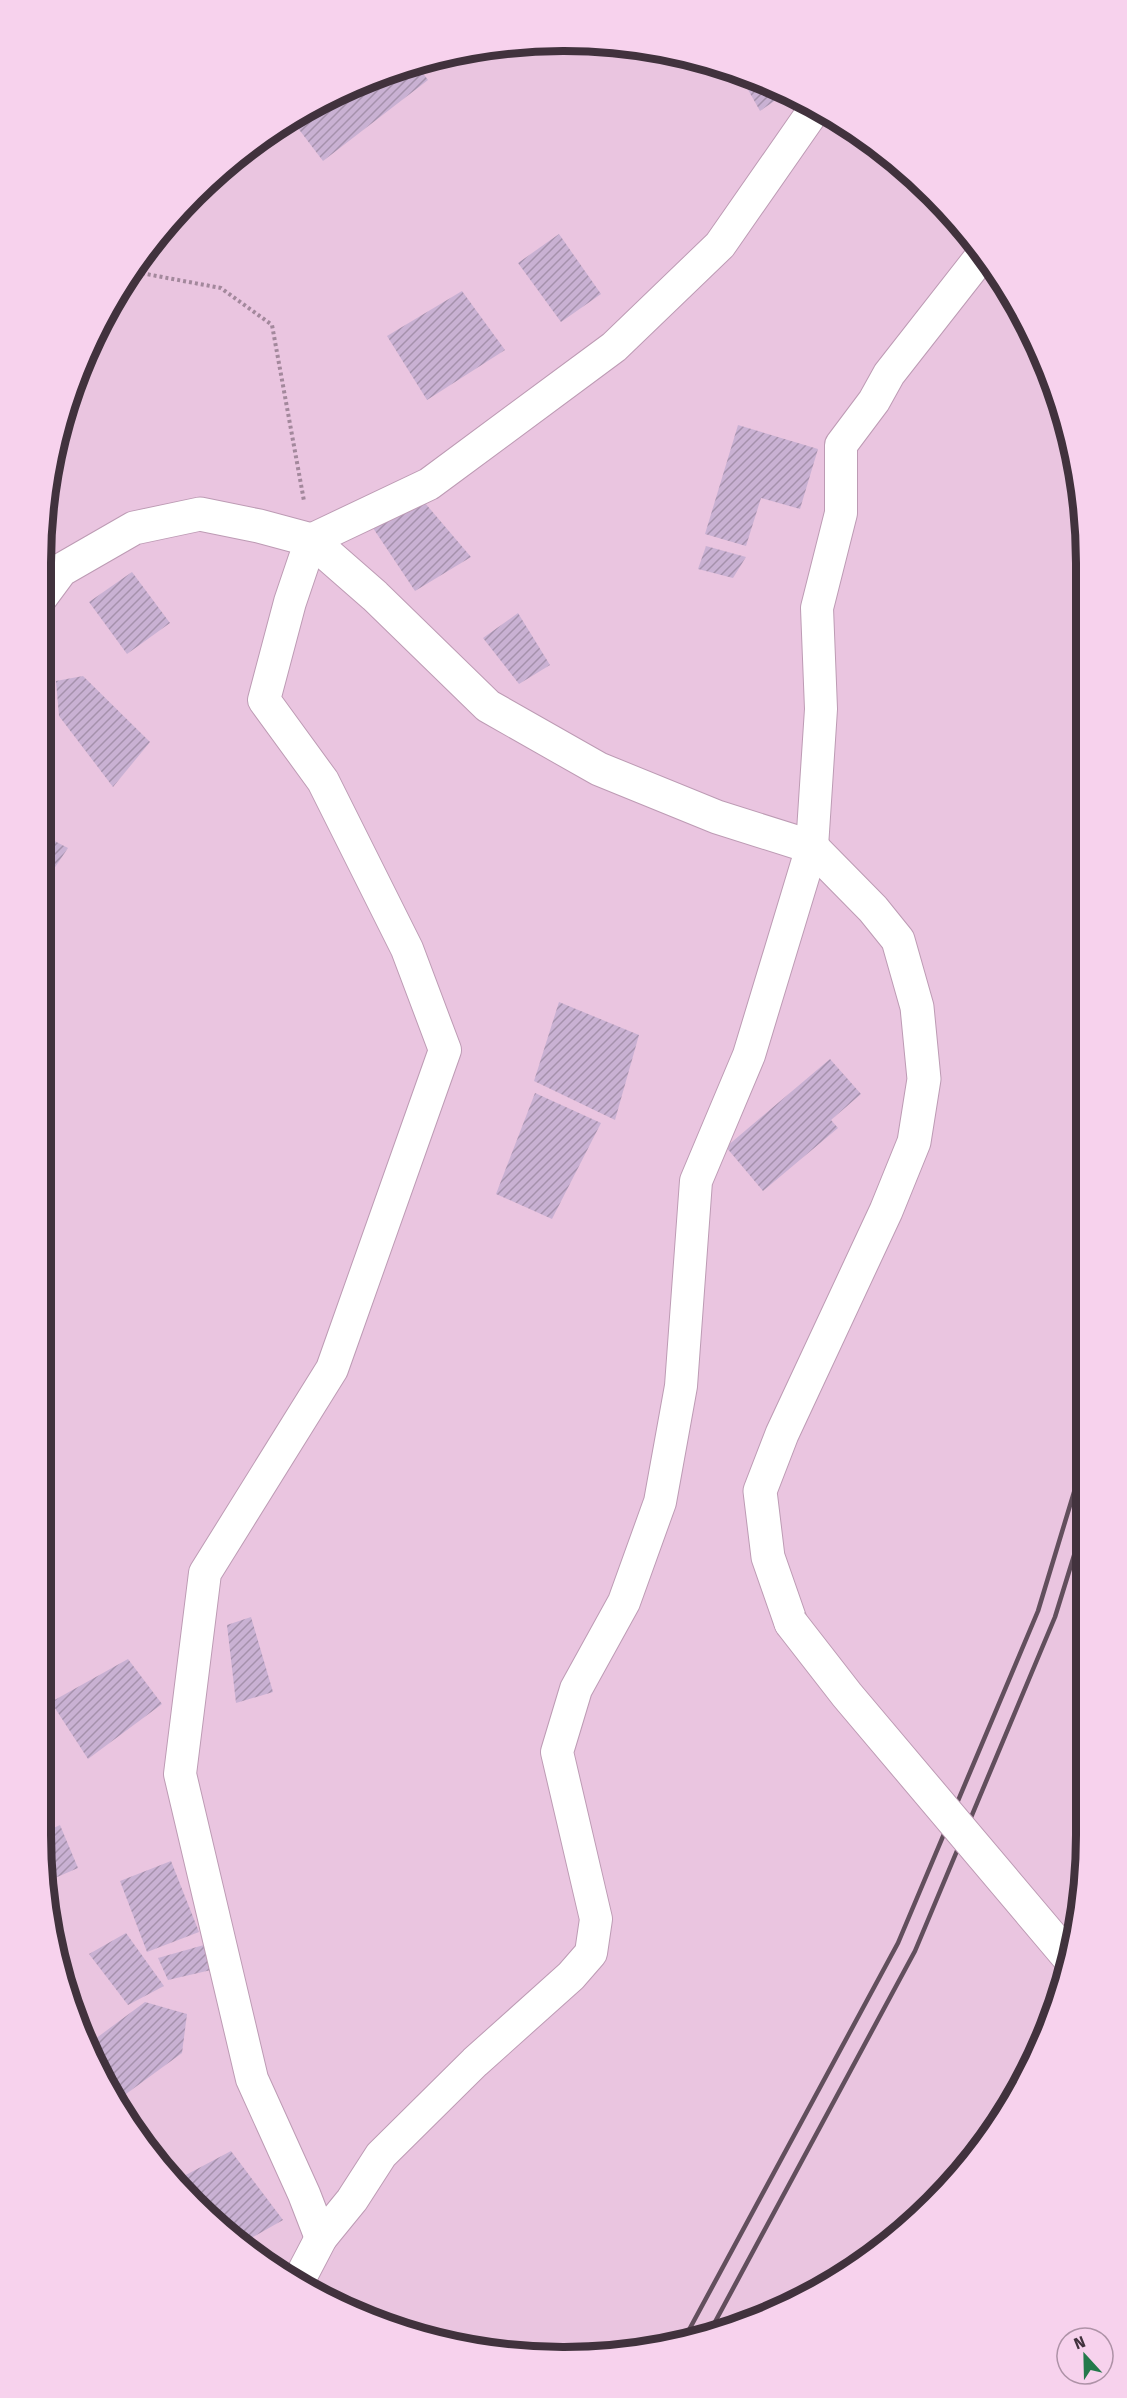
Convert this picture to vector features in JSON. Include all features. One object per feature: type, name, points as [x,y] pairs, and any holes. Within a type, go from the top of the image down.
[{"type":"street","points":[[321,2238],[304,2194],[252,2079],[180,1774],[205,1574],[332,1369],[445,1050],[407,949],[323,781],[264,700],[290,602],[310,540],[429,484],[614,347],[720,245],[811,115]]},
{"type":"street","points":[[302,2275],[321,2238],[352,2200],[381,2155],[475,2062],[571,1976],[591,1953],[596,1919],[557,1752],[576,1689],[624,1602],[660,1502],[681,1386],[696,1181],[749,1055],[812,848],[821,709],[817,608],[841,513],[841,445],[874,401],[890,374],[977,262]]},
{"type":"street","points":[[51,583],[61,570],[134,528],[200,514],[259,526],[310,540],[375,596],[488,706],[599,769],[717,817],[812,848],[873,909],[898,940],[916,1007],[924,1079],[914,1142],[890,1201],[782,1434],[760,1491],[768,1557],[791,1623],[847,1695],[1063,1950]]},
{"type":"path","points":[[141,274],[221,288],[272,325],[310,540]]},
{"type":"building","points":[[421,71],[428,80],[323,161],[297,126],[367,90]]},
{"type":"building","points":[[745,84],[778,98],[760,111]]},
{"type":"building","points":[[559,234],[601,294],[561,322],[518,263]]},
{"type":"building","points":[[462,291],[505,350],[427,400],[387,336]]},
{"type":"building","points":[[738,425],[818,449],[800,509],[761,498],[746,546],[705,534]]},
{"type":"building","points":[[419,496],[471,557],[415,591],[369,522]]},
{"type":"building","points":[[706,546],[746,557],[733,578],[698,569]]},
{"type":"building","points":[[132,572],[170,623],[127,654],[89,602]]},
{"type":"building","points":[[518,613],[550,665],[519,684],[483,638]]},
{"type":"building","points":[[83,676],[150,742],[113,787],[59,716],[56,681]]},
{"type":"building","points":[[51,839],[68,848],[51,873]]},
{"type":"building","points":[[559,1002],[639,1035],[615,1120],[534,1081]]},
{"type":"building","points":[[830,1059],[861,1094],[831,1120],[838,1128],[763,1191],[726,1147]]},
{"type":"building","points":[[535,1093],[601,1123],[552,1219],[496,1194]]},
{"type":"building","points":[[251,1617],[273,1692],[236,1703],[227,1625]]},
{"type":"building","points":[[128,1659],[162,1704],[88,1759],[51,1702]]},
{"type":"building","points":[[60,1825],[78,1868],[53,1879],[52,1868],[51,1829]]},
{"type":"building","points":[[171,1861],[199,1932],[147,1952],[120,1881]]},
{"type":"building","points":[[126,1933],[164,1986],[128,2005],[89,1954]]},
{"type":"building","points":[[211,1943],[224,1967],[168,1980],[158,1958]]},
{"type":"building","points":[[145,2002],[187,2014],[182,2053],[123,2096],[94,2040]]},
{"type":"building","points":[[231,2151],[283,2220],[250,2239],[201,2197],[182,2177]]},
{"type":"railway","points":[[688,2332],[898,1943],[1038,1611],[1076,1486]]},
{"type":"railway","points":[[714,2324],[915,1951],[1055,1617],[1076,1549]]}]
